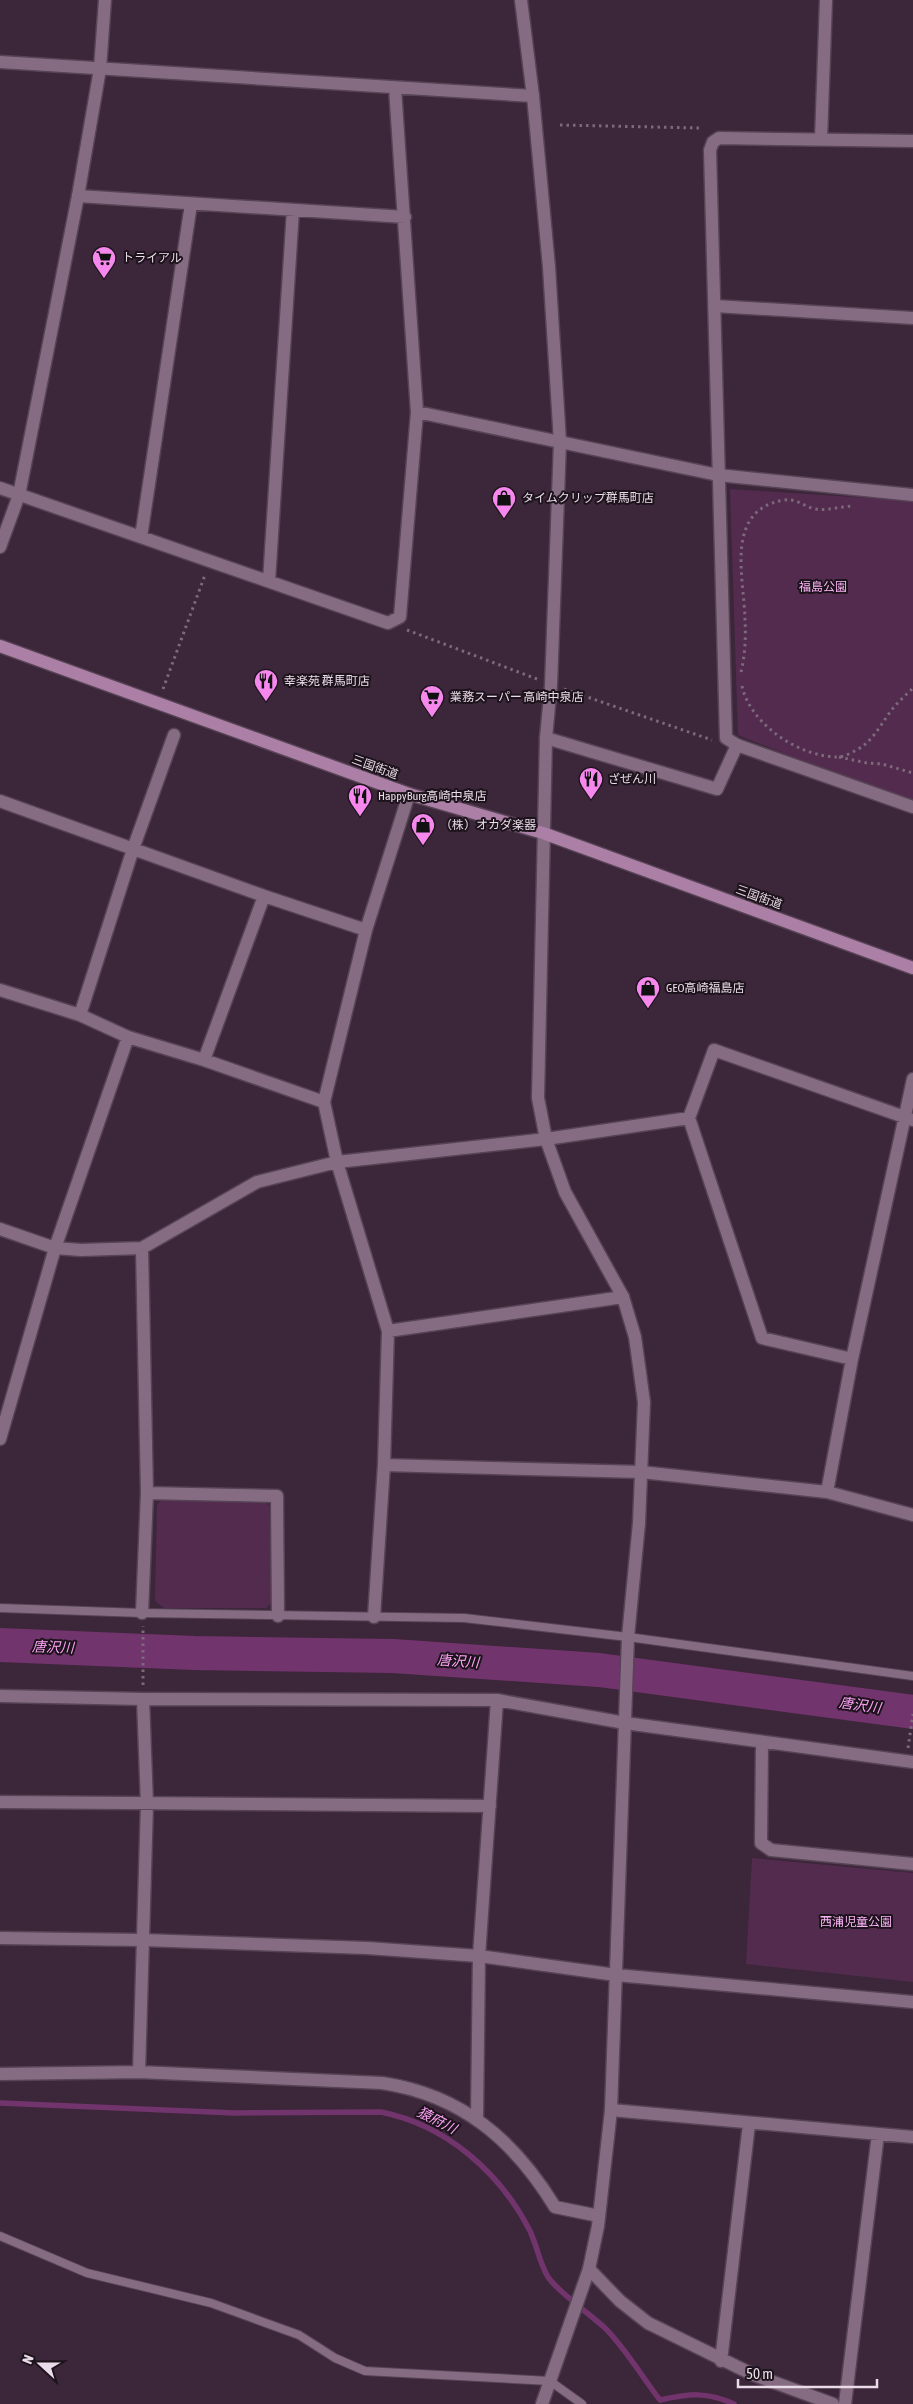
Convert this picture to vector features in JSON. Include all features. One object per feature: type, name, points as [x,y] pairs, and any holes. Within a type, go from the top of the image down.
[{"type":"main road","name":"三国街道","points":[[0,646],[409,794],[543,833],[913,968]]},
{"type":"street","points":[[0,546],[18,495],[78,196],[100,69],[104,0]]},
{"type":"street","points":[[521,0],[533,96],[549,267],[560,442],[551,685],[546,738],[538,1098],[546,1139],[566,1192],[624,1297],[635,1336],[644,1402],[639,1523],[628,1640],[611,2110],[599,2216],[589,2269],[542,2404]]},
{"type":"street","points":[[821,139],[826,0]]},
{"type":"street","points":[[0,62],[533,96]]},
{"type":"street","points":[[0,488],[388,623],[400,617],[417,412],[395,88]]},
{"type":"street","points":[[913,141],[720,138],[713,142],[710,150],[726,738],[737,745],[913,807]]},
{"type":"street","points":[[78,196],[405,217]]},
{"type":"street","points":[[142,537],[191,204]]},
{"type":"street","points":[[269,581],[293,210]]},
{"type":"street","points":[[714,306],[913,318]]},
{"type":"street","points":[[417,412],[718,475],[913,494]]},
{"type":"street","points":[[80,1016],[133,849],[174,735]]},
{"type":"street","points":[[546,738],[717,789],[737,745]]},
{"type":"street","points":[[374,1616],[384,1465],[388,1331],[337,1162],[324,1102],[366,930],[409,794]]},
{"type":"street","points":[[0,802],[264,896],[366,930]]},
{"type":"street","points":[[204,1060],[264,896]]},
{"type":"street","points":[[0,990],[80,1016],[128,1037],[204,1060],[324,1102]]},
{"type":"street","points":[[0,1439],[55,1248],[128,1037]]},
{"type":"street","points":[[852,1359],[762,1338],[689,1118],[714,1050],[909,1119]]},
{"type":"street","points":[[827,1492],[852,1359],[909,1119],[913,1079]]},
{"type":"street","points":[[0,1229],[55,1248],[81,1250],[142,1248],[257,1182],[337,1162],[546,1139],[689,1118]]},
{"type":"street","points":[[142,1248],[147,1493],[142,1613]]},
{"type":"street","points":[[388,1331],[624,1297]]},
{"type":"street","points":[[384,1465],[641,1472],[827,1492],[913,1515]]},
{"type":"street","points":[[147,1493],[277,1496],[278,1616]]},
{"type":"street","points":[[0,1696],[143,1699],[497,1700],[625,1718],[762,1742],[913,1762]]},
{"type":"street","points":[[139,2072],[147,1804],[143,1699]]},
{"type":"street","points":[[477,2119],[479,1956],[497,1700]]},
{"type":"street","points":[[762,1742],[761,1843],[771,1850],[913,1864]]},
{"type":"street","points":[[0,1802],[490,1806]]},
{"type":"street","points":[[0,1938],[143,1940],[368,1948],[479,1956],[616,1975],[913,2002]]},
{"type":"street","points":[[0,2074],[139,2072],[382,2083],[425,2092],[477,2119],[500,2136],[522,2158],[555,2207],[599,2216]]},
{"type":"street","points":[[611,2110],[749,2124],[913,2137]]},
{"type":"street","points":[[722,2361],[749,2124]]},
{"type":"street","points":[[844,2404],[878,2134]]},
{"type":"street","points":[[589,2269],[620,2301],[648,2323],[722,2361],[804,2395],[833,2404]]},
{"type":"lane","points":[[0,1608],[278,1616],[464,1618],[913,1676]]},
{"type":"lane","points":[[0,2236],[87,2273],[211,2303],[299,2335],[335,2358],[365,2370],[550,2381],[582,2404]]},
{"type":"path","points":[[560,125],[700,128]]},
{"type":"path","points":[[858,506],[818,509],[796,500],[785,499],[762,508],[749,519],[745,531],[741,560],[741,586],[745,617],[745,658],[741,671],[742,688],[747,702],[770,731],[794,744],[818,753],[867,763],[882,764],[913,773]]},
{"type":"path","points":[[158,703],[210,560]]},
{"type":"path","points":[[388,623],[551,685],[716,741],[726,738]]},
{"type":"path","points":[[840,757],[864,745],[894,706],[913,688]]},
{"type":"path","points":[[143,1627],[143,1681]]},
{"type":"path","points":[[908,1746],[913,1714]]},
{"type":"green space","name":"福島公園","points":[[730,489],[913,501],[913,805],[738,735]]},
{"type":"green space","points":[[161,1500],[264,1501],[269,1506],[272,1602],[266,1608],[164,1608],[155,1601],[157,1505]]},
{"type":"green space","name":"西浦児童公園","points":[[752,1858],[913,1873],[913,1982],[746,1964]]},
{"type":"waterway","name":"唐沢川","points":[[0,1645],[194,1653],[393,1656],[599,1670],[913,1712]]},
{"type":"waterway","name":"猿府川","points":[[0,2103],[235,2113],[381,2112],[405,2118],[449,2140],[469,2154],[487,2171],[518,2209],[530,2231],[543,2266],[552,2283],[613,2336],[660,2400],[680,2396],[706,2395],[734,2404]]},
{"type":"place","name":"トライアル","points":[[104,279]]},
{"type":"place","name":"タイムクリップ群馬町店","points":[[504,519]]},
{"type":"place","name":"幸楽苑 群馬町店","points":[[266,702]]},
{"type":"place","name":"業務スーパー 高崎中泉店","points":[[432,718]]},
{"type":"place","name":"ざぜん川","points":[[591,800]]},
{"type":"place","name":"HappyBurg高崎中泉店","points":[[360,817]]},
{"type":"place","name":"（株）オカダ楽器","points":[[423,846]]},
{"type":"place","name":"GEO高崎福島店","points":[[648,1009]]}]
